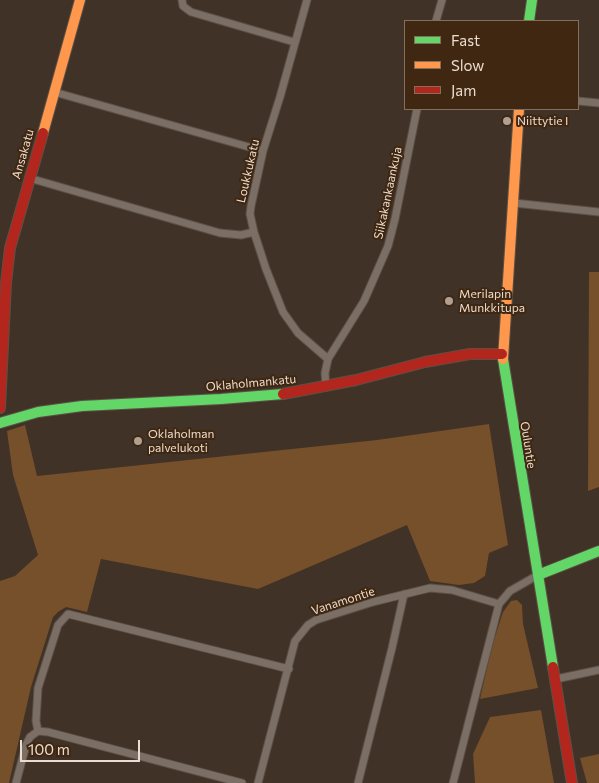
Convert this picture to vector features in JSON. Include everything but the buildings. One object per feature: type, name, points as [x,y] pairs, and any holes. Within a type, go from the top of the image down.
[{"type":"street","name":"Ansakatu","points":[[0,408],[3,283],[10,248],[29,178],[80,0]]},
{"type":"street","points":[[182,0],[185,8],[191,12],[294,42]]},
{"type":"street","name":"Loukkukatu","points":[[307,0],[263,151],[250,206],[254,232],[283,312],[298,333],[328,359]]},
{"type":"street","points":[[436,20],[442,0]]},
{"type":"street","points":[[530,20],[532,0]]},
{"type":"street","points":[[54,92],[263,151]]},
{"type":"street","points":[[579,101],[599,103]]},
{"type":"street","name":"Siikakankaankuja","points":[[326,387],[325,374],[328,359],[364,301],[388,246],[417,110]]},
{"type":"street","name":"Ouluntie","points":[[519,110],[514,204],[502,354],[572,783]]},
{"type":"street","points":[[29,178],[220,233],[240,235],[254,232]]},
{"type":"street","points":[[514,204],[599,212]]},
{"type":"street","name":"Oklaholmankatu","points":[[0,423],[38,412],[82,406],[222,399],[292,393],[326,387],[425,362],[470,354],[502,354]]},
{"type":"street","points":[[454,783],[499,604],[510,591],[538,575],[599,551]]},
{"type":"street","name":"Vanamontie","points":[[258,783],[295,640],[308,625],[316,620],[430,588],[444,588],[499,604]]},
{"type":"street","points":[[358,783],[404,594]]},
{"type":"street","points":[[38,731],[36,717],[38,688],[58,625],[63,617],[68,614],[288,669]]},
{"type":"street","points":[[556,680],[599,670]]},
{"type":"street","points":[[16,783],[26,745],[30,737],[38,731],[48,732],[242,783]]},
{"type":"shaded area","points":[[589,272],[599,272],[599,487],[588,491]]},
{"type":"shaded area","points":[[489,424],[508,545],[489,553],[485,576],[474,583],[459,585],[430,581],[407,525],[258,589],[101,559],[87,612],[66,607],[53,617],[31,687],[9,783],[0,783],[0,581],[15,576],[38,555],[13,475],[7,431],[25,425],[37,476],[377,440]]},
{"type":"shaded area","points":[[517,600],[522,605],[523,624],[538,688],[480,699],[492,646],[503,612],[511,601]]},
{"type":"shaded area","points":[[541,710],[554,783],[475,783],[473,754],[490,717]]},
{"type":"shaded area","points":[[599,754],[599,783],[587,783],[580,758]]},
{"type":"traffic: fast","points":[[529,20],[532,0]]},
{"type":"traffic: fast","points":[[503,359],[553,667]]},
{"type":"traffic: fast","points":[[0,423],[38,412],[82,406],[283,394]]},
{"type":"traffic: fast","points":[[538,575],[599,551]]},
{"type":"traffic: slow","points":[[43,133],[80,0]]},
{"type":"traffic: slow","points":[[503,359],[519,110]]},
{"type":"traffic: jam","points":[[0,408],[6,283],[10,248],[43,133]]},
{"type":"traffic: jam","points":[[283,394],[356,380],[425,362],[470,354],[502,354]]},
{"type":"traffic: jam","points":[[553,667],[572,783]]},
{"type":"place","name":"Niittytie I","points":[[507,121]]},
{"type":"place","name":"Merilapin Munkkitupa","points":[[449,301]]},
{"type":"place","name":"Oklaholman palvelukoti","points":[[138,441]]}]
